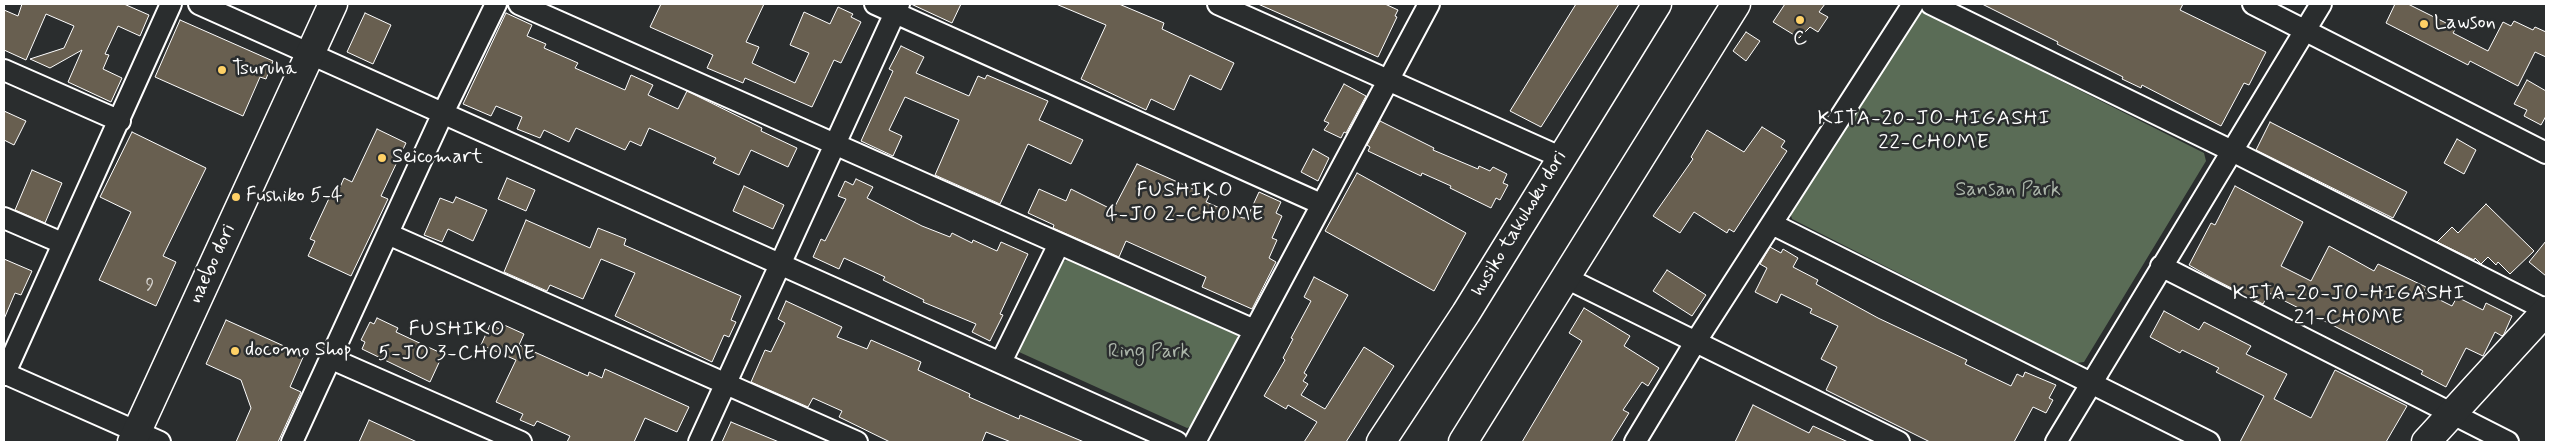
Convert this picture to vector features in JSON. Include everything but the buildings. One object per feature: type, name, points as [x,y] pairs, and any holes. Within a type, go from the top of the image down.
[{"type":"street","points":[[143,439],[4,374],[62,243],[120,121],[171,4]]},
{"type":"street","points":[[199,4],[1178,442]]},
{"type":"street","name":"naebo dori","points":[[143,439],[333,4]]},
{"type":"street","points":[[292,442],[332,359],[443,113],[496,4]]},
{"type":"street","points":[[519,4],[1254,330]]},
{"type":"street","points":[[875,4],[897,8],[1321,204]]},
{"type":"street","points":[[1218,4],[1560,157]]},
{"type":"street","points":[[1196,442],[1429,4]]},
{"type":"street","name":"husiko takuhoku dori","points":[[1381,442],[1466,313],[1560,157],[1656,4]]},
{"type":"street","points":[[1463,442],[1736,4]]},
{"type":"street","points":[[1635,442],[1696,341],[1913,4]]},
{"type":"street","points":[[1931,4],[2232,151],[2546,311],[2426,442]]},
{"type":"street","points":[[2253,4],[2546,153]]},
{"type":"street","points":[[2056,442],[2321,4]]},
{"type":"street","points":[[699,442],[897,8]]},
{"type":"street","points":[[4,70],[120,121]]},
{"type":"street","points":[[4,218],[62,243]]},
{"type":"street","points":[[1772,224],[2209,442]]},
{"type":"street","points":[[388,234],[857,442]]},
{"type":"street","points":[[1001,362],[1059,244]]},
{"type":"street","points":[[2161,266],[2508,442]]},
{"type":"street","points":[[1566,278],[1899,442]]},
{"type":"street","points":[[332,359],[522,442]]},
{"type":"green space","name":"Sansan Park","points":[[1924,12],[2204,153],[2206,161],[2084,362],[2076,363],[1792,219],[1790,212],[1914,13]]},
{"type":"green space","name":"Ring Park","points":[[1068,260],[1237,335],[1238,342],[1194,426],[1187,428],[1019,352],[1017,346],[1063,261]]},
{"type":"place","name":"C","points":[[1800,20]]},
{"type":"place","name":"Lawson","points":[[2424,24]]},
{"type":"place","name":"Tsuruha","points":[[222,70]]},
{"type":"place","name":"Seicomart","points":[[382,158]]},
{"type":"place","name":"Fushiko 5-4","points":[[236,197]]},
{"type":"place","name":"docomo Shop","points":[[235,351]]},
{"type":"district","name":"KITA-20-JO-HIGASHI 22-CHOME","points":[[1934,132]]},
{"type":"district","name":"FUSHIKO 4-JO 2-CHOME","points":[[1185,204]]},
{"type":"district","name":"KITA-20-JO-HIGASHI 21-CHOME","points":[[2349,307]]},
{"type":"district","name":"FUSHIKO 5-JO 3-CHOME","points":[[457,343]]}]
